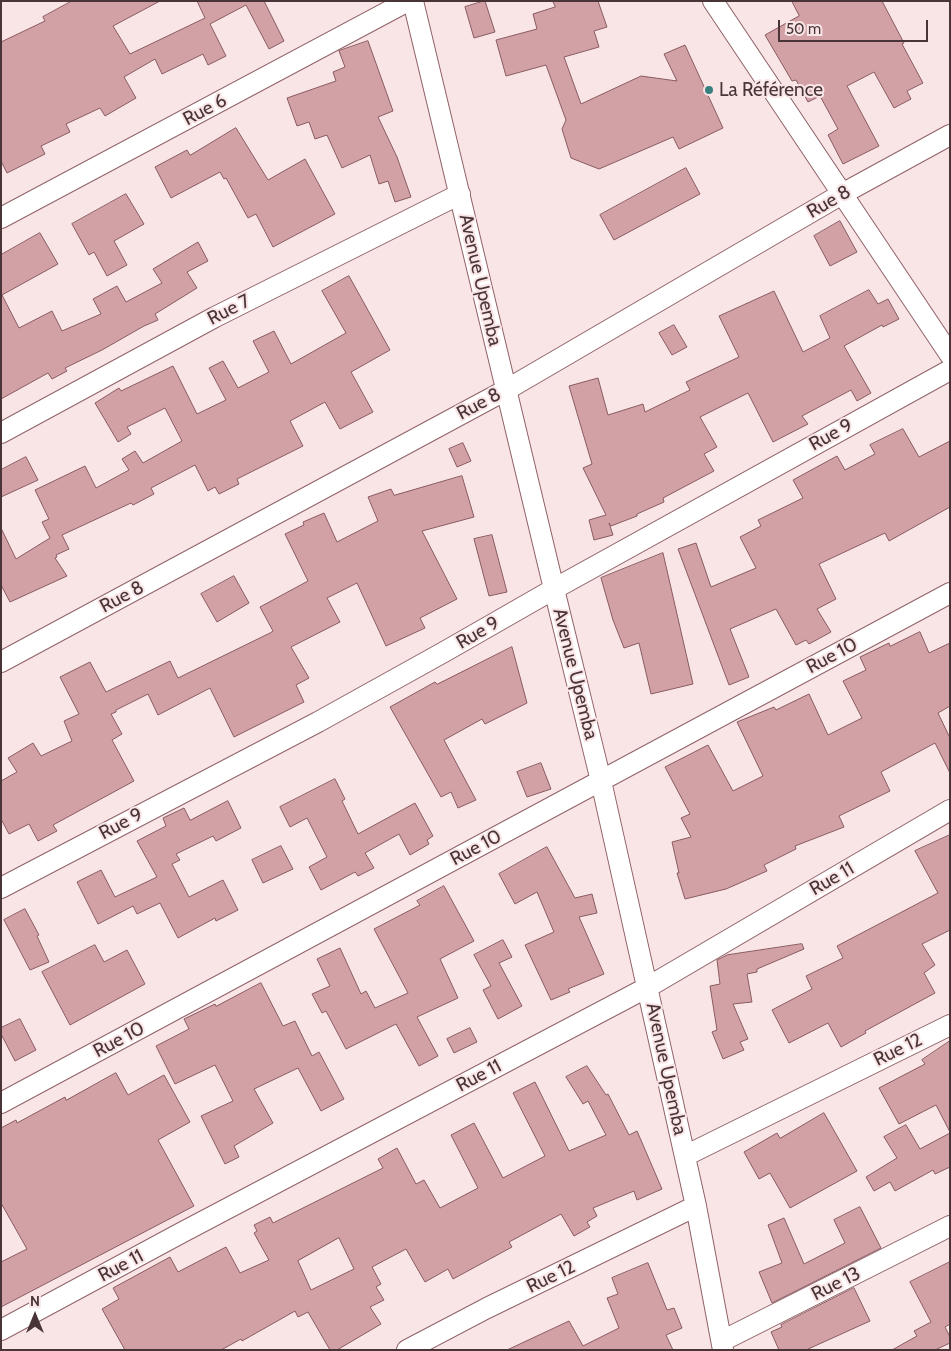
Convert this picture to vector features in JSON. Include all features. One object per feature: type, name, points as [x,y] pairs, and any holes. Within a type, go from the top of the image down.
[{"type":"street","name":"Rue 6","points":[[1,218],[408,1]]},
{"type":"street","name":"Avenue Upemba","points":[[414,1],[601,781],[696,1206],[723,1345]]},
{"type":"street","points":[[713,1],[950,356]]},
{"type":"street","name":"Rue 8","points":[[1,662],[506,390],[842,194],[950,135]]},
{"type":"street","name":"Rue 7","points":[[1,433],[215,317],[460,194]]},
{"type":"street","name":"Rue 9","points":[[1,888],[318,722],[554,588],[950,370]]},
{"type":"street","name":"Rue 10","points":[[1,1103],[950,593]]},
{"type":"street","name":"Rue 11","points":[[1,1330],[648,987],[950,810]]},
{"type":"street","name":"Rue 12","points":[[685,1156],[950,1025]]},
{"type":"street","name":"Rue 12","points":[[408,1350],[487,1308],[696,1206]]},
{"type":"street","name":"Rue 13","points":[[723,1345],[950,1226]]},
{"type":"building","points":[[72,1],[160,1],[113,26],[130,54],[205,18],[197,1],[264,1],[284,41],[269,49],[246,5],[210,24],[226,56],[208,65],[203,54],[162,74],[155,59],[124,77],[136,98],[105,116],[100,108],[66,124],[70,132],[41,146],[45,154],[7,173],[1,161],[1,42],[45,21],[43,17]]},
{"type":"building","points":[[485,1],[495,32],[474,38],[465,7]]},
{"type":"building","points":[[553,1],[598,1],[607,27],[594,31],[599,47],[564,57],[581,104],[641,76],[677,81],[664,54],[685,45],[723,128],[679,149],[673,137],[599,169],[571,158],[562,129],[566,120],[546,65],[506,76],[496,40],[537,29],[533,14],[555,7]]},
{"type":"building","points":[[792,1],[882,1],[923,83],[907,91],[911,99],[894,108],[874,72],[847,86],[879,146],[843,164],[828,135],[838,129],[820,96],[808,102],[796,80],[792,81],[765,35],[799,16]]},
{"type":"building","points":[[368,41],[393,111],[378,117],[397,157],[411,197],[395,202],[388,181],[379,184],[370,155],[342,168],[327,135],[315,139],[309,122],[297,126],[287,98],[336,81],[333,72],[345,67],[339,51]]},
{"type":"building","points":[[236,128],[268,180],[305,159],[335,214],[273,247],[256,214],[248,218],[226,178],[224,179],[220,172],[171,198],[155,167],[187,150],[190,155]]},
{"type":"building","points":[[686,168],[700,194],[614,240],[600,215]]},
{"type":"building","points":[[126,194],[144,224],[114,241],[127,265],[107,276],[94,252],[89,255],[72,224]]},
{"type":"building","points":[[840,221],[857,252],[830,266],[814,236]]},
{"type":"building","points":[[40,233],[58,264],[2,295],[19,328],[52,311],[62,331],[101,314],[93,299],[117,286],[126,302],[162,283],[153,269],[198,242],[208,261],[187,272],[197,288],[155,314],[158,320],[65,368],[67,371],[52,379],[48,373],[1,399],[1,255]]},
{"type":"building","points":[[349,276],[390,350],[351,372],[373,412],[340,429],[325,402],[290,421],[303,446],[237,479],[239,484],[219,494],[215,487],[208,491],[195,465],[151,488],[154,494],[62,535],[69,549],[56,555],[57,557],[55,558],[67,576],[10,602],[1,585],[1,528],[16,559],[50,538],[42,522],[49,519],[35,490],[85,466],[96,488],[129,470],[122,459],[135,451],[143,463],[182,441],[165,408],[127,427],[131,434],[118,442],[95,403],[119,388],[121,391],[173,366],[197,414],[226,400],[209,368],[223,361],[238,388],[269,372],[253,341],[274,331],[291,364],[346,333],[322,291]]},
{"type":"building","points":[[869,290],[878,304],[888,299],[899,319],[883,327],[882,325],[844,346],[871,393],[857,401],[851,390],[802,416],[808,424],[773,442],[748,393],[700,417],[717,447],[704,454],[714,471],[663,498],[664,502],[637,514],[637,516],[611,526],[609,523],[613,535],[594,540],[589,520],[606,515],[583,468],[592,464],[569,386],[598,378],[608,415],[643,404],[645,412],[690,390],[686,382],[739,357],[719,316],[774,291],[803,352],[830,338],[820,316]]},
{"type":"building","points":[[674,325],[687,347],[672,355],[659,333]]},
{"type":"building","points":[[903,429],[919,457],[950,441],[950,507],[889,541],[885,533],[819,564],[836,599],[817,609],[831,632],[809,644],[806,640],[796,645],[776,609],[730,629],[749,677],[729,685],[678,549],[696,543],[711,587],[756,568],[740,537],[761,526],[758,520],[803,498],[793,480],[837,456],[845,470],[875,454],[870,445]]},
{"type":"building","points":[[463,443],[471,461],[457,467],[449,449]]},
{"type":"building","points":[[26,457],[38,480],[1,497],[1,470]]},
{"type":"building","points":[[462,476],[474,517],[422,531],[457,599],[420,618],[425,628],[386,646],[357,583],[327,598],[340,622],[291,647],[309,678],[296,685],[304,702],[234,737],[210,688],[158,715],[148,694],[111,714],[122,734],[112,740],[134,781],[53,825],[57,831],[38,841],[29,824],[9,834],[1,819],[1,781],[17,772],[8,758],[33,743],[41,756],[72,741],[64,721],[79,714],[60,677],[90,662],[106,692],[170,661],[178,678],[270,633],[273,631],[260,607],[308,581],[285,534],[304,525],[303,522],[324,513],[337,542],[378,521],[368,497],[391,489],[394,495]]},
{"type":"building","points":[[492,535],[507,592],[489,596],[474,539]]},
{"type":"building","points":[[663,553],[693,684],[651,694],[639,643],[624,648],[613,620],[601,578]]},
{"type":"building","points":[[234,576],[249,603],[217,622],[201,594]]},
{"type":"building","points":[[920,632],[929,653],[950,643],[950,706],[938,713],[950,738],[950,773],[935,743],[881,772],[890,791],[839,816],[844,827],[795,846],[796,849],[764,865],[767,871],[726,889],[685,899],[677,873],[679,873],[672,842],[691,837],[681,818],[690,814],[665,767],[708,745],[733,791],[763,776],[737,722],[774,707],[776,710],[809,694],[828,735],[862,718],[843,681],[866,670],[860,657],[889,643],[890,646]]},
{"type":"building","points":[[512,647],[527,703],[485,724],[482,719],[444,740],[476,800],[458,808],[451,792],[441,797],[390,707],[435,682],[437,684]]},
{"type":"building","points":[[541,763],[551,789],[527,797],[517,772]]},
{"type":"building","points":[[335,779],[345,799],[342,801],[358,834],[415,803],[433,836],[427,840],[429,844],[410,855],[399,834],[365,853],[374,868],[358,876],[355,872],[321,890],[309,867],[327,857],[307,818],[290,827],[280,807]]},
{"type":"building","points":[[228,801],[241,828],[216,841],[213,836],[176,854],[180,860],[172,864],[189,897],[223,880],[238,910],[216,921],[215,918],[178,938],[160,903],[137,914],[133,906],[98,924],[77,882],[101,870],[115,897],[157,877],[137,841],[166,826],[163,818],[184,808],[190,820]]},
{"type":"building","points":[[950,835],[950,930],[922,944],[935,965],[924,973],[935,993],[865,1031],[866,1033],[841,1047],[828,1023],[789,1043],[772,1010],[812,989],[806,976],[843,958],[837,946],[938,893],[915,851]]},
{"type":"building","points":[[281,846],[293,869],[263,883],[252,860]]},
{"type":"building","points":[[547,847],[575,898],[592,894],[597,913],[579,917],[604,974],[568,989],[570,992],[551,1000],[525,945],[554,932],[537,892],[515,904],[499,874]]},
{"type":"building","points":[[444,886],[474,941],[440,959],[458,998],[417,1017],[438,1056],[419,1066],[396,1024],[346,1049],[326,1011],[322,1013],[312,994],[330,986],[317,959],[340,948],[361,994],[366,991],[375,1008],[408,993],[374,929],[420,905],[417,901]]},
{"type":"building","points":[[25,909],[39,935],[37,936],[49,962],[30,970],[4,920]]},
{"type":"building","points":[[503,940],[512,957],[499,963],[522,1006],[498,1019],[483,990],[491,986],[474,955]]},
{"type":"building","points":[[802,944],[804,949],[757,969],[757,972],[747,974],[752,1002],[733,1004],[748,1039],[740,1042],[744,1050],[723,1059],[712,1032],[717,1030],[710,986],[720,984],[717,960],[727,955]]},
{"type":"building","points":[[95,945],[104,962],[127,950],[145,984],[70,1025],[42,972]]},
{"type":"building","points":[[261,983],[283,1026],[295,1021],[312,1056],[319,1052],[344,1099],[321,1111],[298,1068],[254,1089],[273,1123],[234,1146],[239,1157],[225,1164],[201,1116],[233,1101],[215,1065],[175,1084],[156,1046],[189,1029],[184,1019],[215,1004],[216,1006]]},
{"type":"building","points":[[20,1019],[36,1050],[15,1061],[1,1034],[1,1028]]},
{"type":"building","points":[[470,1028],[477,1042],[454,1053],[447,1039]]},
{"type":"building","points":[[950,1041],[950,1132],[936,1105],[899,1124],[879,1088],[925,1064],[922,1060]]},
{"type":"building","points":[[587,1066],[606,1095],[608,1094],[629,1135],[637,1131],[662,1189],[637,1200],[634,1191],[593,1208],[597,1216],[587,1222],[590,1227],[574,1236],[561,1214],[509,1242],[512,1247],[453,1279],[448,1269],[425,1282],[406,1249],[372,1267],[381,1284],[376,1287],[384,1300],[370,1307],[381,1324],[337,1350],[330,1350],[308,1312],[298,1317],[295,1311],[242,1341],[241,1339],[221,1350],[125,1350],[102,1309],[119,1299],[113,1288],[170,1257],[178,1272],[226,1247],[240,1273],[269,1260],[254,1233],[257,1231],[254,1225],[270,1217],[273,1223],[383,1168],[378,1159],[397,1148],[416,1184],[424,1180],[440,1208],[478,1188],[451,1135],[474,1123],[503,1178],[545,1156],[513,1093],[535,1082],[569,1151],[606,1135],[588,1101],[583,1104],[566,1077]],"holes":[[[339,1238],[354,1269],[311,1290],[298,1261]]]},
{"type":"building","points":[[116,1073],[128,1095],[164,1075],[190,1122],[158,1140],[194,1206],[1,1307],[1,1262],[27,1249],[1,1203],[1,1128],[16,1120],[17,1123],[65,1097],[66,1100]]},
{"type":"building","points":[[824,1113],[857,1171],[790,1208],[770,1173],[759,1179],[744,1152],[777,1133],[780,1138]]},
{"type":"building","points":[[906,1125],[920,1149],[950,1133],[950,1167],[935,1174],[933,1170],[895,1191],[890,1182],[874,1191],[866,1177],[897,1158],[884,1137]]},
{"type":"building","points":[[860,1207],[881,1248],[772,1303],[759,1272],[782,1263],[768,1225],[784,1218],[804,1264],[845,1243],[834,1220]]},
{"type":"building","points":[[950,1262],[950,1324],[945,1327],[950,1337],[950,1343],[935,1350],[892,1350],[917,1336],[914,1331],[931,1322],[910,1282]]},
{"type":"building","points":[[648,1263],[667,1310],[674,1308],[682,1328],[666,1335],[673,1350],[507,1350],[569,1321],[583,1346],[619,1328],[607,1298],[618,1294],[612,1278]]},
{"type":"building","points":[[854,1288],[870,1321],[806,1350],[779,1350],[771,1332],[782,1327],[781,1325]]},
{"type":"place","name":"La Référence","points":[[709,90]]}]
